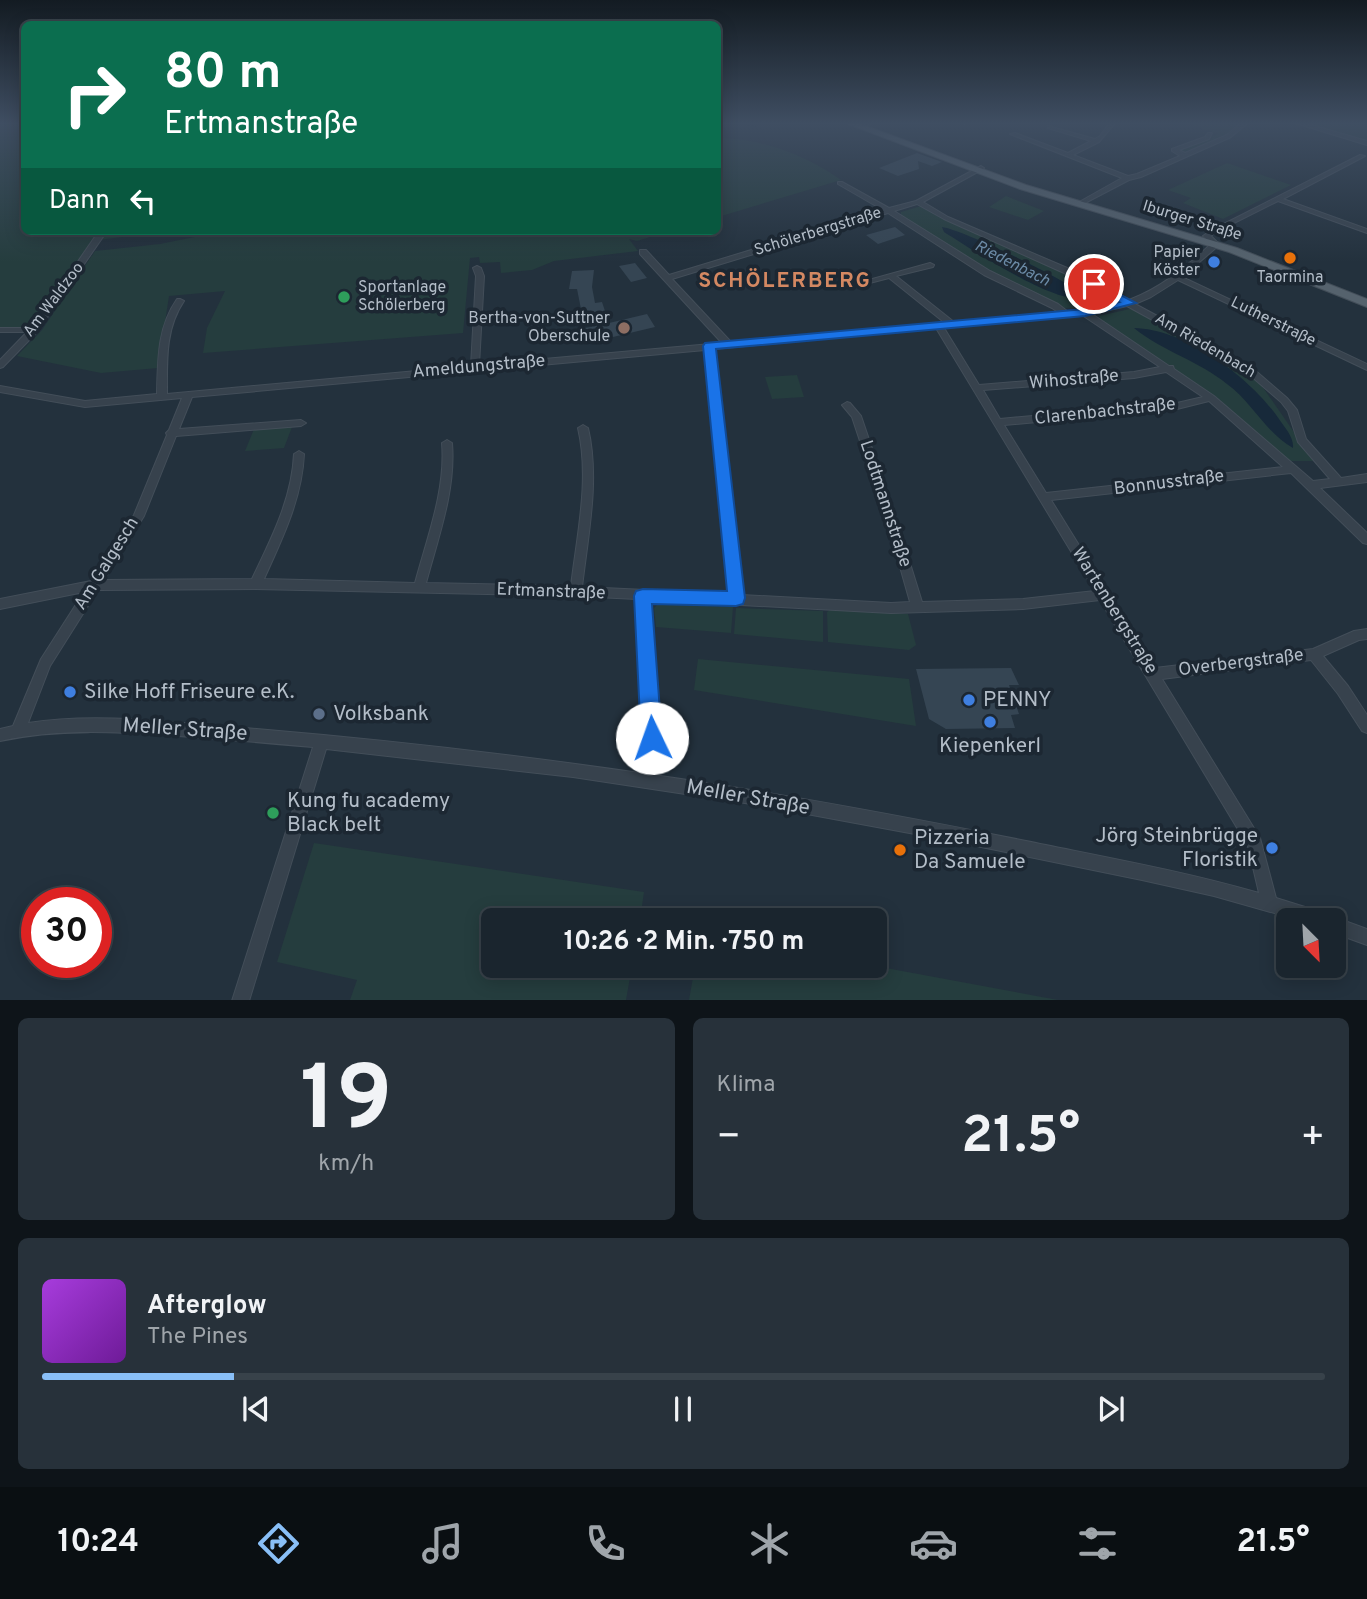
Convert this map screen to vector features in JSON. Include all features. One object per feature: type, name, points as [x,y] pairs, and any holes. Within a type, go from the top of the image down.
[{"type":"main road","name":"Iburger Straße","points":[[976,169],[1034,191],[1211,240]]},
{"type":"main road","name":"Iburger Straße","points":[[979,170],[1211,240],[1367,300]]},
{"type":"street","points":[[1104,169],[1127,178]]},
{"type":"street","points":[[1083,202],[1127,178],[1156,169]]},
{"type":"street","name":"Ameldungstraße","points":[[0,389],[85,404],[1085,313],[1130,303],[1156,292],[1179,278],[1219,227],[1337,169]]},
{"type":"street","name":"Schölerbergstraße","points":[[667,278],[918,202],[979,170]]},
{"type":"street","name":"Schölerbergstraße","points":[[839,183],[889,211]]},
{"type":"street","points":[[1278,199],[1367,230]]},
{"type":"street","name":"Am Riedenbach","points":[[918,202],[946,218],[1048,262],[1228,356],[1277,391],[1292,410],[1301,440],[1338,481]]},
{"type":"street","points":[[889,211],[970,263],[1055,306],[1065,314]]},
{"type":"street","name":"Am Waldzoo","points":[[0,365],[34,330],[100,235]]},
{"type":"street","points":[[643,252],[729,344]]},
{"type":"street","points":[[862,282],[892,277],[930,265]]},
{"type":"street","points":[[475,367],[480,275],[477,268]]},
{"type":"street","points":[[892,277],[952,324]]},
{"type":"street","name":"Lutherstraße","points":[[1179,278],[1367,367]]},
{"type":"street","points":[[162,397],[163,354],[169,322],[172,311],[180,302]]},
{"type":"street","name":"Am Riedenbach","points":[[1085,313],[1211,398],[1311,485],[1367,540]]},
{"type":"street","name":"Wartenbergstraße","points":[[938,325],[1255,843],[1270,905]]},
{"type":"street","points":[[0,330],[34,330]]},
{"type":"street","points":[[709,346],[736,598]]},
{"type":"street","name":"Wihostraße","points":[[978,388],[1134,375],[1170,368]]},
{"type":"street","name":"Am Galgesch","points":[[18,730],[45,663],[139,516],[188,395]]},
{"type":"street","name":"Clarenbachstraße","points":[[998,422],[1177,405],[1211,398]]},
{"type":"street","name":"Lodtmannstraße","points":[[847,405],[856,416],[917,605]]},
{"type":"street","points":[[172,433],[301,423]]},
{"type":"street","points":[[576,591],[586,494],[587,439],[583,428]]},
{"type":"street","points":[[419,588],[450,453],[447,443]]},
{"type":"street","points":[[256,584],[300,470],[299,454]]},
{"type":"street","name":"Bonnusstraße","points":[[1044,497],[1293,469]]},
{"type":"street","points":[[1311,485],[1367,478]]},
{"type":"street","name":"Ertmanstraße","points":[[0,604],[94,585],[256,584],[576,591],[891,608],[917,605],[1023,604],[1103,594]]},
{"type":"street","points":[[643,596],[652,738],[646,780]]},
{"type":"street","name":"Overbergstraße","points":[[1153,674],[1314,654],[1358,635],[1367,634]]},
{"type":"street","points":[[1314,654],[1343,690],[1367,727]]},
{"type":"street","name":"Meller Straße","points":[[0,734],[86,723],[322,741],[646,780],[938,830],[1150,875],[1280,908]]},
{"type":"street","points":[[240,1000],[322,741]]},
{"type":"street","points":[[1346,929],[1367,937]]},
{"type":"green space","points":[[0,169],[21,169],[21,235],[140,235],[98,240],[36,328],[0,327]]},
{"type":"green space","name":"SCHÖLERBERG","points":[[721,169],[823,169],[841,180],[721,216]]},
{"type":"green space","points":[[1215,169],[1243,169],[1291,185],[1223,219],[1183,203],[1191,198],[1168,190]]},
{"type":"green space","points":[[1006,196],[1044,211],[1028,220],[989,207]]},
{"type":"green space","points":[[921,206],[1120,301],[1093,307],[1062,308],[991,271],[901,216],[901,212]]},
{"type":"green space","points":[[204,235],[657,235],[637,241],[629,239],[638,251],[554,261],[532,270],[501,273],[500,262],[480,263],[479,257],[470,258],[463,333],[203,353],[207,328],[225,291],[169,296],[158,368],[101,373],[17,356],[42,330],[95,251],[160,244]]},
{"type":"green space","points":[[1134,308],[1255,376],[1314,461],[1290,461],[1216,397],[1099,316]]},
{"type":"green space","points":[[797,375],[804,397],[772,399],[765,377]]},
{"type":"green space","points":[[292,427],[284,448],[245,451],[254,429]]},
{"type":"green space","points":[[658,604],[733,607],[731,633],[656,627],[654,608]]},
{"type":"green space","points":[[736,608],[823,611],[823,642],[734,634]]},
{"type":"green space","points":[[827,612],[908,614],[916,645],[909,650],[828,642]]},
{"type":"green space","points":[[698,659],[909,679],[916,726],[694,690]]},
{"type":"green space","points":[[314,843],[644,892],[642,908],[481,908],[481,978],[630,978],[626,1000],[350,1000],[357,980],[277,962]]},
{"type":"green space","points":[[887,968],[1058,1000],[689,1000],[693,978],[887,978]]},
{"type":"water","name":"Riedenbach","points":[[942,227],[971,237],[1036,267],[1083,294],[1083,298],[1070,298],[1053,293],[1013,274],[944,232]]},
{"type":"water","points":[[1134,328],[1175,337],[1216,358],[1235,372],[1267,403],[1291,436],[1293,448],[1283,442],[1227,384]]},
{"type":"building","points":[[881,169],[919,169],[919,169],[898,176]]},
{"type":"building","points":[[895,227],[905,235],[878,244],[866,235]]},
{"type":"building","points":[[635,263],[647,278],[631,282],[619,266]]},
{"type":"building","points":[[594,270],[592,287],[595,303],[602,302],[609,323],[647,314],[655,327],[592,342],[585,328],[592,327],[586,309],[581,309],[577,289],[569,289],[572,271]]},
{"type":"building","name":"PENNY","points":[[1011,668],[1019,685],[1009,685],[1019,714],[1011,715],[1015,728],[946,729],[929,719],[916,669]]},
{"type":"place","name":"Taormina","points":[[1290,258]]},
{"type":"place","name":"Papier Köster","points":[[1214,262]]},
{"type":"place","name":"Sportanlage Schölerberg","points":[[344,297]]},
{"type":"place","name":"Bertha-von-Suttner Oberschule","points":[[624,328]]},
{"type":"place","name":"Silke Hoff Friseure e.K.","points":[[70,692]]},
{"type":"place","name":"PENNY","points":[[969,700]]},
{"type":"place","name":"Volksbank","points":[[319,714]]},
{"type":"place","name":"Kiepenkerl","points":[[990,722]]},
{"type":"place","name":"Kung fu academy Black belt","points":[[273,813]]},
{"type":"place","name":"Jörg Steinbrügge Floristik","points":[[1272,848]]},
{"type":"place","name":"Pizzeria Da Samuele","points":[[900,850]]},
{"type":"district","name":"SCHÖLERBERG","points":[[785,281]]},
{"type":"route","points":[[652,738],[643,596],[725,600],[736,598],[709,346],[1085,313],[1130,303],[1094,284]]}]
